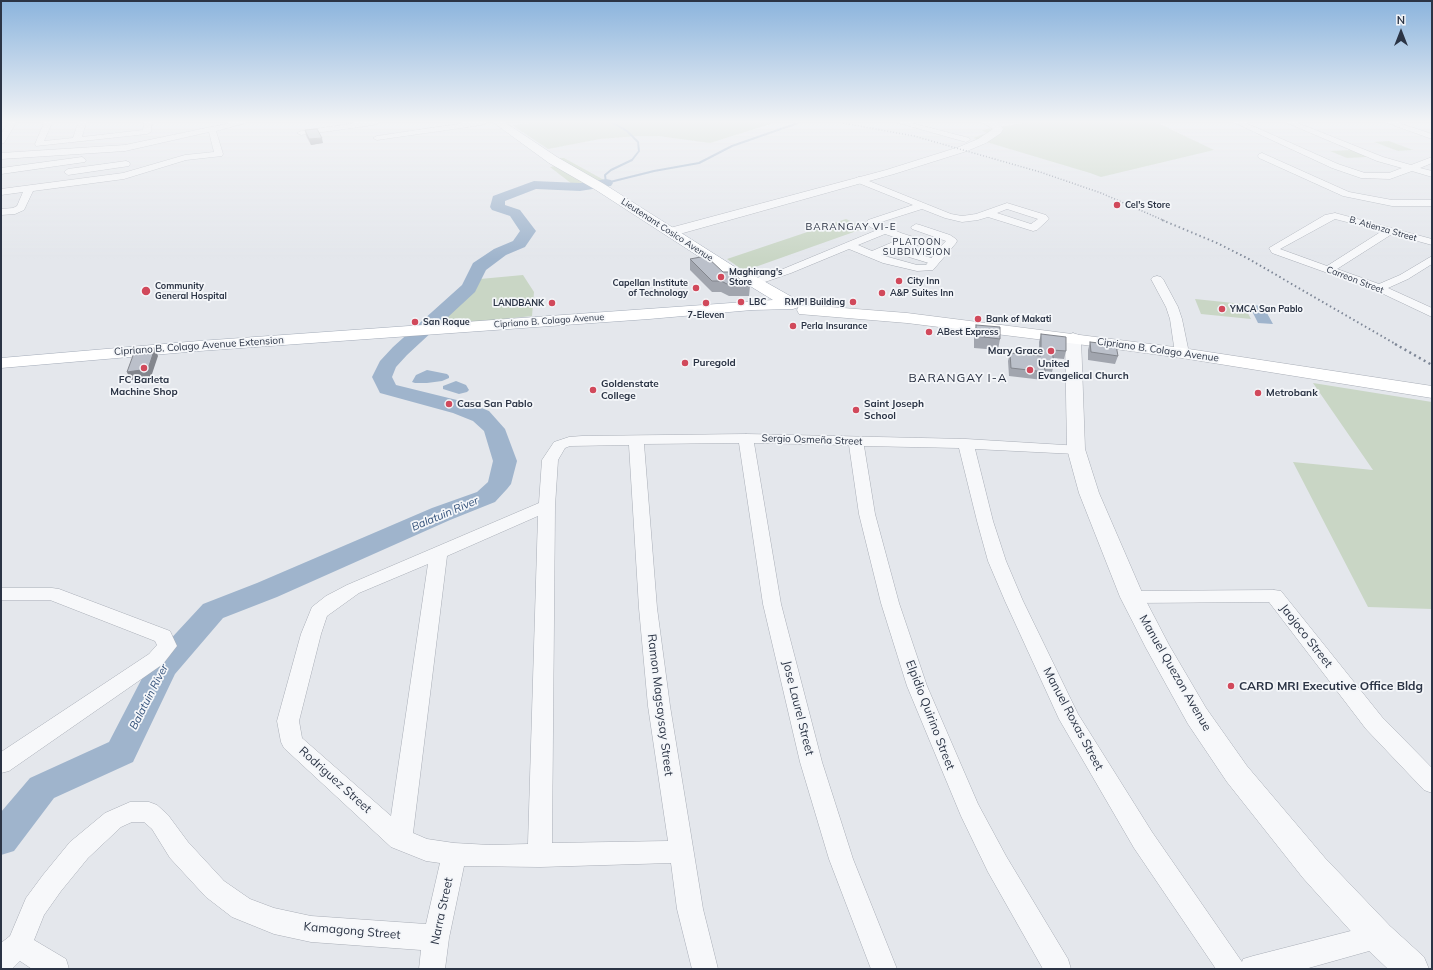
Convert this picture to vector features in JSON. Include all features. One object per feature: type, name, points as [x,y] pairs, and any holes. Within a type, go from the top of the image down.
[{"type":"main road","name":"Lieutenant Cosico Avenue","points":[[567,168],[671,232],[734,273],[741,274],[755,282],[788,307]]},
{"type":"main road","name":"Lieutenant Cosico Avenue","points":[[734,273],[733,276],[788,307]]},
{"type":"main road","name":"Cipriano B. Colago Avenue","points":[[398,332],[700,310],[714,312],[788,307],[868,316],[882,316],[1073,338],[1182,353],[1432,392]]},
{"type":"main road","name":"Cipriano B. Colago Avenue Extension","points":[[1,363],[191,346],[398,332]]},
{"type":"street","points":[[1,171],[24,168]]},
{"type":"street","points":[[56,174],[78,168]]},
{"type":"street","points":[[124,176],[125,168]]},
{"type":"street","points":[[1,192],[124,176],[138,168]]},
{"type":"street","points":[[671,232],[897,168]]},
{"type":"street","points":[[1287,168],[1317,183],[1346,194],[1384,202],[1414,204],[1432,202]]},
{"type":"street","points":[[1342,168],[1364,176],[1383,177],[1395,175],[1409,168]]},
{"type":"street","points":[[1411,168],[1432,174]]},
{"type":"street","points":[[859,180],[948,216],[962,219],[989,214]]},
{"type":"street","points":[[1,212],[15,211],[21,208],[29,188]]},
{"type":"street","points":[[921,206],[872,222],[874,225],[897,235],[943,250]]},
{"type":"street","name":"B. Atienza Street","points":[[1276,251],[1274,248],[1275,246],[1329,217],[1335,216],[1432,242]]},
{"type":"street","points":[[897,235],[930,220]]},
{"type":"street","points":[[848,245],[887,261],[917,268],[929,268],[952,241],[916,227]]},
{"type":"street","points":[[755,282],[806,263],[885,230]]},
{"type":"street","points":[[1328,270],[1390,231]]},
{"type":"street","points":[[872,255],[909,239]]},
{"type":"street","points":[[889,248],[935,262]]},
{"type":"street","name":"Carreon Street","points":[[1276,251],[1379,288],[1432,313]]},
{"type":"street","points":[[1379,288],[1404,277],[1432,259]]},
{"type":"street","points":[[1157,279],[1174,313],[1182,353]]},
{"type":"street","name":"Manuel Quezon Avenue","points":[[1073,338],[1076,449],[1089,493],[1132,597],[1197,716],[1237,774],[1314,868],[1378,936],[1412,969]]},
{"type":"street","name":"Sergio Osmeña Street","points":[[547,506],[550,460],[559,445],[569,442],[636,439],[746,438],[966,444],[1076,449]]},
{"type":"street","name":"Jose Laurel Street","points":[[746,438],[772,604],[811,762],[840,859],[884,969]]},
{"type":"street","name":"Ramon Magsaysay Street","points":[[636,439],[649,616],[659,706],[690,910],[705,969]]},
{"type":"street","name":"Elpidio Quirino Street","points":[[856,441],[867,514],[890,603],[917,686],[969,809],[997,864],[1058,969]]},
{"type":"street","name":"Manuel Roxas Street","points":[[966,444],[984,522],[997,561],[1014,601],[1070,719],[1143,840],[1232,969]]},
{"type":"street","points":[[540,856],[547,506]]},
{"type":"street","name":"Rodriguez Street","points":[[547,506],[438,554],[353,589],[333,601],[320,612],[310,634],[288,721],[292,742],[400,839],[426,850],[454,854],[490,856],[681,852]]},
{"type":"street","points":[[400,839],[438,554]]},
{"type":"street","points":[[1,594],[52,594],[163,636],[167,646],[156,659],[1,764]]},
{"type":"street","name":"Jaojoco Street","points":[[1132,597],[1274,596],[1374,723],[1432,783]]},
{"type":"street","name":"Kamagong Street","points":[[10,953],[34,907],[79,850],[113,820],[130,812],[150,812],[160,822],[179,850],[215,889],[241,908],[274,921],[312,929],[436,938]]},
{"type":"street","name":"Narra Street","points":[[432,969],[436,938],[454,854]]},
{"type":"street","points":[[1253,969],[1378,936]]},
{"type":"street","points":[[10,953],[56,969]]},
{"type":"green space","points":[[552,168],[583,168],[604,180],[572,184]]},
{"type":"green space","points":[[1074,168],[1138,168],[1101,177]]},
{"type":"green space","points":[[846,219],[865,228],[744,271],[727,259]]},
{"type":"green space","points":[[523,275],[534,292],[532,316],[477,322],[436,323],[480,279]]},
{"type":"green space","name":"YMCA San Pablo","points":[[1195,299],[1243,304],[1251,319],[1201,314]]},
{"type":"green space","points":[[1313,383],[1432,402],[1432,609],[1368,607],[1293,462],[1373,470]]},
{"type":"water","points":[[1249,305],[1263,306],[1273,324],[1258,323]]},
{"type":"water","points":[[427,370],[447,374],[449,378],[442,381],[427,383],[412,382],[416,375]]},
{"type":"water","points":[[456,381],[466,385],[469,390],[459,394],[443,389],[443,386]]},
{"type":"building","points":[[706,256],[723,272],[730,272],[750,286],[729,285],[721,281],[712,281],[690,259]]},
{"type":"building","points":[[976,325],[1000,327],[1000,339],[976,336]]},
{"type":"building","points":[[1041,334],[1066,337],[1066,351],[1052,350],[1054,364],[1044,363],[1045,372],[1011,368],[1010,353],[1041,356]]},
{"type":"building","points":[[1090,342],[1116,345],[1118,356],[1091,352]]},
{"type":"building","points":[[155,348],[148,369],[127,372],[135,350]]},
{"type":"waterway","points":[[615,168],[605,175],[606,183],[669,168]]},
{"type":"waterway","name":"Balatuin River","points":[[1,839],[42,788],[121,752],[163,667],[213,611],[267,590],[441,514],[486,497],[499,484],[505,461],[494,429],[481,416],[461,408],[387,389],[382,377],[387,365],[400,351],[469,288],[479,267],[500,252],[519,244],[528,231],[515,213],[497,207],[498,199],[534,185],[580,187],[606,183]]},
{"type":"railway","points":[[1027,168],[1101,193],[1165,221]]},
{"type":"railway","points":[[1162,220],[1217,243],[1247,258],[1397,345]]},
{"type":"railway","points":[[1395,344],[1432,365]]},
{"type":"place","name":"Cel's Store","points":[[1117,205]]},
{"type":"place","name":"Maghirang's Store","points":[[721,277]]},
{"type":"place","name":"City Inn","points":[[899,281]]},
{"type":"place","name":"Capellan Institute of Technology","points":[[696,288]]},
{"type":"place","name":"Community General Hospital","points":[[146,291]]},
{"type":"place","name":"A&P Suites Inn","points":[[882,293]]},
{"type":"place","name":"LBC","points":[[741,302]]},
{"type":"place","name":"RMPI Building","points":[[853,302]]},
{"type":"place","name":"LANDBANK","points":[[552,303]]},
{"type":"place","name":"7-Eleven","points":[[706,303]]},
{"type":"place","name":"YMCA San Pablo","points":[[1222,309]]},
{"type":"place","name":"Bank of Makati","points":[[978,319]]},
{"type":"place","name":"San Roque","points":[[415,322]]},
{"type":"place","name":"Perla Insurance","points":[[793,326]]},
{"type":"place","name":"ABest Express","points":[[929,332]]},
{"type":"place","name":"Mary Grace","points":[[1051,351]]},
{"type":"place","name":"Puregold","points":[[685,363]]},
{"type":"place","name":"FC Barleta Machine Shop","points":[[144,368]]},
{"type":"place","name":"United Evangelical Church","points":[[1030,370]]},
{"type":"place","name":"Goldenstate College","points":[[593,390]]},
{"type":"place","name":"Metrobank","points":[[1258,393]]},
{"type":"place","name":"Casa San Pablo","points":[[449,404]]},
{"type":"place","name":"Saint Joseph School","points":[[856,410]]},
{"type":"place","name":"CARD MRI Executive Office Bldg","points":[[1231,686]]},
{"type":"district","name":"BARANGAY VI-E","points":[[851,227]]},
{"type":"district","name":"PLATOON SUBDIVISION","points":[[917,248]]},
{"type":"district","name":"BARANGAY I-A","points":[[958,378]]}]
